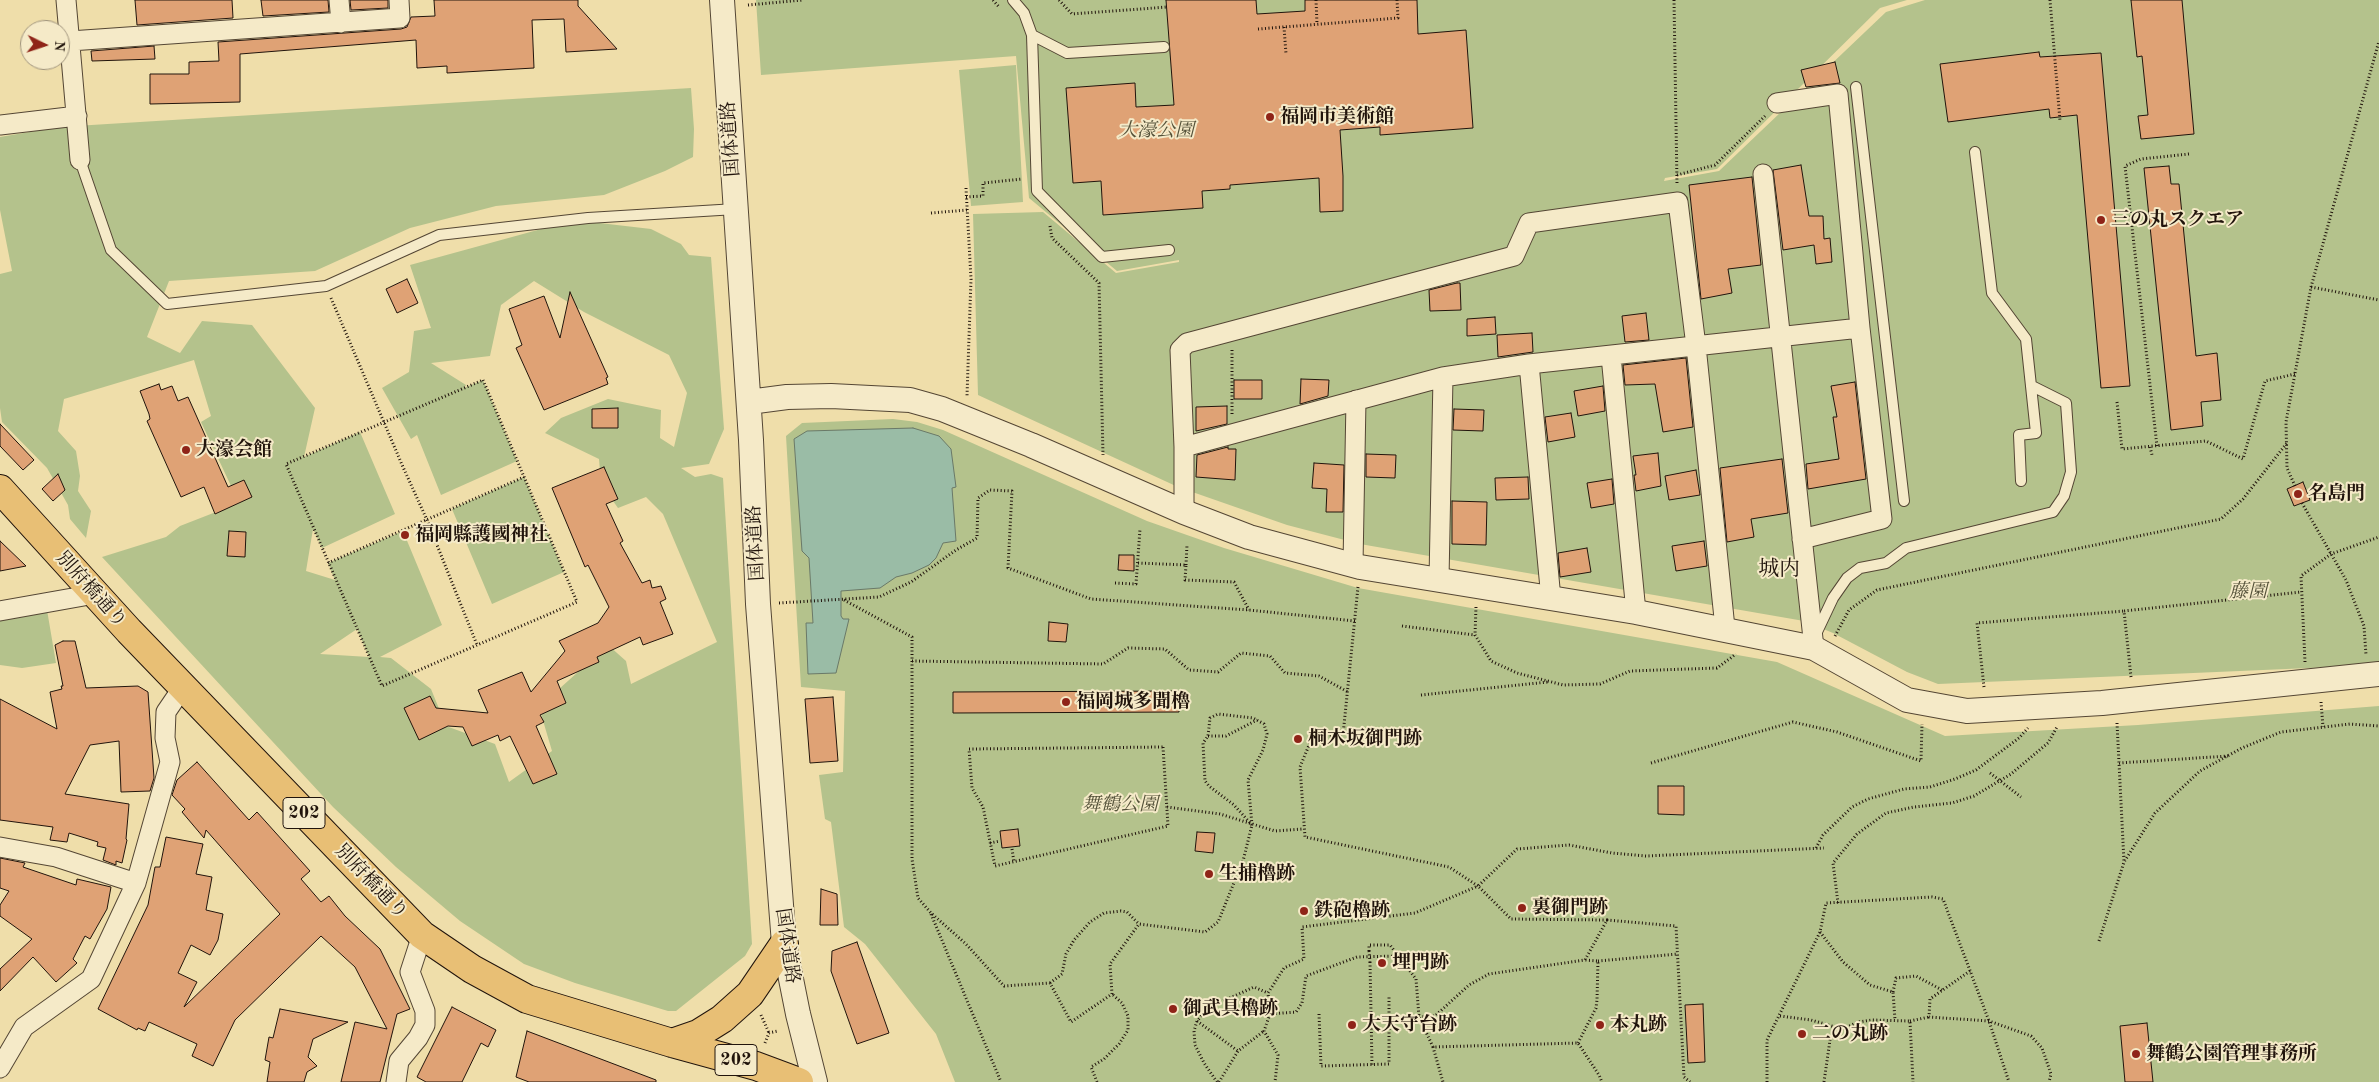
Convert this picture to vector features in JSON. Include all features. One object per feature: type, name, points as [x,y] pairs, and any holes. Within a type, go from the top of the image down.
[{"type":"highway","name":"別府橋通り","points":[[0,489],[95,594],[422,935],[472,969],[527,999],[672,1043],[756,1066],[799,1082]]},
{"type":"highway","points":[[672,1043],[698,1034],[729,1013],[750,994],[784,944]]},
{"type":"street","points":[[66,0],[68,20]]},
{"type":"street","points":[[339,0],[340,22]]},
{"type":"street","points":[[80,160],[70,41],[400,18],[399,0]]},
{"type":"street","name":"国体道路","points":[[722,0],[749,402],[758,604],[784,944],[798,1014],[815,1082]]},
{"type":"street","points":[[1777,103],[1838,94],[1860,328],[1882,519],[1802,539]]},
{"type":"street","points":[[0,125],[77,116]]},
{"type":"street","points":[[1763,174],[1802,539],[1824,643]]},
{"type":"street","points":[[1184,512],[1184,447],[1180,350],[1187,343],[1514,256],[1529,223],[1678,202],[1696,346],[1726,628]]},
{"type":"street","points":[[1184,447],[1443,377],[1529,364],[1860,328]]},
{"type":"street","points":[[1611,356],[1636,612]]},
{"type":"street","points":[[1529,364],[1551,599]]},
{"type":"street","points":[[1439,580],[1443,377]]},
{"type":"street","points":[[749,402],[831,396],[910,400],[942,408],[1031,444],[1184,512],[1249,537],[1357,565],[1551,599],[1824,643],[1907,700],[1967,712],[2102,703],[2374,674]]},
{"type":"street","points":[[1356,400],[1357,565]]},
{"type":"street","points":[[0,612],[95,594]]},
{"type":"street","points":[[0,1068],[24,1027],[91,979],[136,883],[170,762],[165,738],[166,712],[184,687]]},
{"type":"street","points":[[0,847],[56,856],[136,883]]},
{"type":"street","points":[[396,1082],[399,1061],[418,1038],[425,1024],[425,1011],[410,972],[422,935]]},
{"type":"lane","points":[[1013,0],[1024,13],[1032,35],[1037,190],[1102,257],[1169,250]]},
{"type":"lane","points":[[1032,35],[1067,53],[1164,47]]},
{"type":"lane","points":[[1856,87],[1904,501]]},
{"type":"lane","points":[[1976,152],[1992,293],[2026,338],[2036,433],[2019,435],[2021,481]]},
{"type":"lane","points":[[80,160],[111,250],[167,304],[326,286],[439,235],[588,218],[736,209]]},
{"type":"lane","points":[[1824,643],[1817,631],[1833,598],[1847,578],[1860,568],[1886,562],[1906,548],[2053,512],[2064,496],[2071,472],[2066,403],[2032,386]]},
{"type":"path","points":[[748,5],[803,0]]},
{"type":"path","points":[[1059,0],[1072,14],[1167,7]]},
{"type":"path","points":[[1316,0],[1317,24]]},
{"type":"path","points":[[1258,29],[1398,18],[1397,0]]},
{"type":"path","points":[[1674,0],[1678,202]]},
{"type":"path","points":[[2050,0],[2060,121]]},
{"type":"path","points":[[1284,27],[1286,54]]},
{"type":"path","points":[[2295,486],[2287,468],[2286,422],[2295,374],[2312,287],[2379,41]]},
{"type":"path","points":[[1677,175],[1715,165],[1777,103]]},
{"type":"path","points":[[2157,446],[2125,166],[2141,159],[2189,154]]},
{"type":"path","points":[[966,197],[983,196],[983,183],[1025,179]]},
{"type":"path","points":[[966,188],[971,279],[967,396]]},
{"type":"path","points":[[1047,201],[1052,238],[1099,282],[1103,458]]},
{"type":"path","points":[[931,213],[967,210]]},
{"type":"path","points":[[326,286],[427,520],[477,645]]},
{"type":"path","points":[[2312,287],[2379,300]]},
{"type":"path","points":[[1232,332],[1232,434]]},
{"type":"path","points":[[2117,402],[2122,450],[2206,441],[2243,459],[2265,381],[2295,374]]},
{"type":"path","points":[[483,380],[524,477],[577,602],[382,686],[286,464],[483,380]]},
{"type":"path","points":[[1824,643],[1849,610],[1877,590],[2221,519],[2243,499],[2287,443]]},
{"type":"path","points":[[2150,447],[2152,455]]},
{"type":"path","points":[[328,563],[524,477]]},
{"type":"path","points":[[800,602],[879,597],[911,582],[956,550],[977,538],[978,498],[990,490],[1012,492],[1008,568],[1091,599],[1249,610],[1355,621]]},
{"type":"path","points":[[2302,503],[2346,580],[2364,626],[2374,674]]},
{"type":"path","points":[[1116,583],[1136,584],[1140,528]]},
{"type":"path","points":[[2305,664],[2301,576],[2331,554],[2379,537]]},
{"type":"path","points":[[1187,544],[1185,580],[1234,582],[1249,610]]},
{"type":"path","points":[[1138,562],[1186,565]]},
{"type":"path","points":[[1357,565],[1355,621],[1343,735],[1312,738],[1300,767],[1305,837],[1449,867],[1478,886],[1511,919],[1607,920],[1676,926],[1684,1082]]},
{"type":"path","points":[[1984,687],[1978,623],[2124,611],[2301,592]]},
{"type":"path","points":[[844,600],[912,637],[912,859],[918,898],[931,913],[966,944],[1004,986],[1050,982],[1062,974],[1066,954],[1074,940],[1090,922],[1104,913],[1127,912],[1139,924],[1205,932],[1218,922],[1242,861],[1252,825],[1248,780],[1263,750],[1267,734],[1264,724],[1253,718],[1218,714],[1210,718],[1208,736],[1203,743],[1205,781],[1234,805],[1252,825]]},
{"type":"path","points":[[1476,604],[1475,635],[1491,661],[1516,673],[1563,685],[1600,684],[1630,670],[1717,668],[1743,649]]},
{"type":"path","points":[[2124,611],[2131,677]]},
{"type":"path","points":[[1402,626],[1475,635]]},
{"type":"path","points":[[912,661],[1103,664],[1128,648],[1165,649],[1189,670],[1218,672],[1241,653],[1270,656],[1285,673],[1319,676],[1348,692]]},
{"type":"path","points":[[1421,695],[1551,682]]},
{"type":"path","points":[[2321,699],[2322,727]]},
{"type":"path","points":[[2116,719],[2124,862]]},
{"type":"path","points":[[1208,736],[1226,736],[1257,720]]},
{"type":"path","points":[[1650,763],[1793,722],[1837,732],[1921,761],[1922,721]]},
{"type":"path","points":[[2099,941],[2124,862],[2154,813],[2200,771],[2281,732],[2350,724],[2379,726]]},
{"type":"path","points":[[1816,848],[1823,835],[1852,807],[1868,799],[1904,789],[1930,787],[1969,773],[2019,738],[2029,726]]},
{"type":"path","points":[[1838,903],[1833,863],[1857,834],[1886,813],[1914,807],[1952,803],[1974,796],[2000,780],[2048,743],[2058,727]]},
{"type":"path","points":[[1163,747],[1167,807],[1168,826],[995,866],[983,807],[972,788],[969,749],[1163,747]]},
{"type":"path","points":[[2119,763],[2228,756]]},
{"type":"path","points":[[1990,773],[2021,797]]},
{"type":"path","points":[[1167,807],[1220,814],[1275,831],[1303,829]]},
{"type":"path","points":[[990,843],[1000,841]]},
{"type":"path","points":[[1268,993],[1254,987],[1208,1008],[1198,1021],[1194,1031],[1195,1045],[1204,1063],[1218,1082],[1238,1050],[1264,1030],[1270,1014],[1268,993],[1284,968],[1304,959],[1302,927],[1415,913],[1478,886],[1517,849],[1569,845],[1612,853],[1646,856],[1824,848]]},
{"type":"path","points":[[1012,849],[1014,862]]},
{"type":"path","points":[[1766,1082],[1768,1040],[1820,932],[1826,903],[1932,897],[1943,899],[1990,1021],[2009,1082]]},
{"type":"path","points":[[931,913],[1001,1082]]},
{"type":"path","points":[[1585,960],[1607,920]]},
{"type":"path","points":[[1097,1082],[1091,1067],[1104,1059],[1119,1044],[1128,1030],[1128,1016],[1122,1003],[1112,994],[1110,964],[1139,924]]},
{"type":"path","points":[[1820,932],[1843,962],[1870,985],[1893,992]]},
{"type":"path","points":[[1372,1065],[1369,945],[1390,945],[1416,979],[1419,1018],[1433,1047],[1443,1082]]},
{"type":"path","points":[[1419,1018],[1435,1016],[1469,985],[1489,974],[1585,960],[1598,961],[1678,954]]},
{"type":"path","points":[[1270,1014],[1296,1012],[1302,1003],[1306,976],[1357,958],[1397,956]]},
{"type":"path","points":[[1578,1044],[1596,1008],[1598,961]]},
{"type":"path","points":[[1930,1017],[1930,999],[1970,971]]},
{"type":"path","points":[[1895,1020],[1893,992],[1896,978],[1916,976],[1942,990]]},
{"type":"path","points":[[1050,982],[1071,1022],[1112,994]]},
{"type":"path","points":[[1319,1014],[1321,1066],[1389,1064],[1388,996]]},
{"type":"path","points":[[1780,1016],[1811,1020],[1843,1029]]},
{"type":"path","points":[[1824,1082],[1830,1040],[1843,1029],[1858,1022],[1910,1021],[1930,1017],[1990,1021],[2031,1036],[2042,1048],[2051,1074],[2049,1082]]},
{"type":"path","points":[[1198,1021],[1238,1050]]},
{"type":"path","points":[[1910,1021],[1912,1082]]},
{"type":"path","points":[[1264,1030],[1278,1055],[1275,1082]]},
{"type":"path","points":[[765,1042],[769,1033],[778,1031]]},
{"type":"path","points":[[1433,1047],[1578,1044]]},
{"type":"path","points":[[1578,1044],[1602,1082]]},
{"type":"path","points":[[1684,1077],[1690,1082]]},
{"type":"green space","points":[[756,0],[1907,0],[1880,8],[1717,169],[1665,178],[1664,181],[1719,171],[1886,12],[1925,0],[2379,0],[2379,665],[1938,684],[1907,672],[1833,633],[1804,621],[1360,544],[1287,525],[1178,487],[978,395],[973,214],[1043,212],[1116,273],[1179,262],[1179,260],[1117,271],[1029,198],[1016,56],[761,75]]},
{"type":"green space","points":[[1016,65],[1023,202],[971,206],[959,70]]},
{"type":"green space","name":"福岡縣護國神社","points":[[691,88],[694,129],[693,157],[665,171],[604,195],[496,206],[410,228],[315,271],[169,281],[147,337],[180,353],[202,321],[252,325],[315,408],[304,457],[360,432],[395,514],[322,548],[313,529],[306,571],[335,580],[328,563],[403,531],[442,625],[380,657],[391,658],[431,689],[446,726],[495,744],[509,782],[552,751],[539,707],[608,645],[626,661],[631,684],[717,642],[663,514],[646,497],[618,508],[601,484],[599,459],[545,433],[561,418],[608,399],[661,410],[660,438],[674,447],[687,393],[669,355],[584,312],[534,281],[501,305],[490,356],[431,363],[466,385],[464,388],[483,380],[517,461],[441,495],[417,435],[411,439],[382,388],[409,372],[414,331],[431,328],[410,265],[574,220],[651,229],[681,244],[689,255],[711,257],[724,429],[709,464],[681,468],[695,477],[711,474],[723,478],[752,944],[745,956],[676,1011],[668,1011],[575,983],[524,964],[460,921],[396,867],[333,807],[102,557],[166,537],[180,526],[239,503],[201,422],[211,416],[194,360],[64,399],[58,431],[76,451],[80,476],[78,491],[91,511],[86,538],[70,519],[68,505],[47,468],[2,422],[0,408],[0,274],[12,271],[0,210],[0,137],[59,127]],"holes":[[[357,629],[369,657],[320,654]]]},
{"type":"green space","name":"舞鶴公園","points":[[893,419],[917,422],[943,430],[1147,521],[1224,548],[1358,588],[1777,662],[1945,736],[2138,725],[2379,706],[2379,1082],[955,1082],[936,1034],[865,944],[844,927],[831,822],[825,819],[819,775],[843,772],[845,691],[801,687],[786,436],[802,423]]},
{"type":"green space","points":[[524,477],[564,572],[492,604],[452,509]]},
{"type":"green space","points":[[47,610],[56,663],[22,668],[0,665],[0,618]]},
{"type":"shaded area","points":[[913,428],[939,436],[951,449],[956,487],[952,488],[956,541],[943,543],[936,558],[929,565],[912,573],[896,577],[880,588],[841,591],[841,616],[843,619],[849,619],[836,673],[808,674],[806,623],[813,623],[809,558],[802,551],[794,439],[807,431]]},
{"type":"building","points":[[135,0],[232,0],[233,18],[137,25]]},
{"type":"building","points":[[261,0],[328,0],[329,12],[263,16]]},
{"type":"building","points":[[350,0],[388,0],[388,8],[351,10]]},
{"type":"building","points":[[434,0],[578,0],[578,6],[617,49],[566,52],[564,19],[532,20],[534,68],[447,73],[447,66],[417,68],[416,40],[240,54],[240,102],[150,104],[150,74],[189,74],[189,62],[219,61],[218,42],[401,29],[407,27],[411,17],[435,16]]},
{"type":"building","name":"福岡市美術館","points":[[1166,0],[1256,0],[1257,14],[1305,11],[1305,0],[1417,0],[1418,34],[1466,30],[1473,128],[1380,135],[1380,127],[1340,130],[1343,211],[1320,212],[1319,178],[1230,185],[1230,189],[1202,191],[1203,208],[1103,215],[1101,181],[1073,183],[1066,88],[1135,83],[1136,107],[1174,105]]},
{"type":"building","points":[[2131,0],[2182,0],[2194,134],[2141,139],[2138,116],[2148,115],[2142,56],[2137,57]]},
{"type":"building","points":[[154,46],[155,59],[92,61],[91,51]]},
{"type":"building","points":[[2039,52],[2040,57],[2101,53],[2130,386],[2101,388],[2077,115],[2050,118],[2049,109],[1948,122],[1940,64]]},
{"type":"building","points":[[1835,62],[1840,83],[1806,87],[1801,70]]},
{"type":"building","points":[[1801,165],[1809,216],[1823,216],[1824,239],[1830,238],[1832,262],[1816,264],[1814,245],[1783,250],[1773,170]]},
{"type":"building","points":[[2169,166],[2171,184],[2179,184],[2196,356],[2217,353],[2221,400],[2201,402],[2203,426],[2171,430],[2144,168]]},
{"type":"building","points":[[1752,177],[1761,265],[1728,269],[1732,293],[1701,299],[1689,185]]},
{"type":"building","points":[[407,279],[418,303],[397,313],[386,289]]},
{"type":"building","points":[[1460,283],[1461,310],[1430,311],[1429,290]]},
{"type":"building","points":[[570,292],[608,377],[606,378],[608,384],[544,410],[516,348],[522,345],[509,309],[544,296],[560,338]]},
{"type":"building","points":[[1646,313],[1649,340],[1625,342],[1622,316]]},
{"type":"building","points":[[1495,317],[1496,334],[1467,336],[1467,319]]},
{"type":"building","points":[[1532,333],[1533,352],[1498,357],[1497,335]]},
{"type":"building","points":[[1686,358],[1693,427],[1663,432],[1655,384],[1625,385],[1623,365]]},
{"type":"building","points":[[1301,379],[1329,380],[1328,396],[1300,404]]},
{"type":"building","points":[[1234,380],[1262,380],[1262,399],[1234,399]]},
{"type":"building","points":[[1855,382],[1866,479],[1808,489],[1806,464],[1839,459],[1833,417],[1837,417],[1831,386]]},
{"type":"building","points":[[159,384],[161,390],[172,386],[178,401],[188,397],[228,487],[244,480],[252,497],[215,514],[204,487],[181,497],[147,421],[150,419],[149,414],[140,391]]},
{"type":"building","points":[[1603,386],[1605,411],[1578,416],[1574,391]]},
{"type":"building","points":[[1227,406],[1227,424],[1196,431],[1196,407]]},
{"type":"building","points":[[618,408],[618,428],[592,428],[592,409]]},
{"type":"building","points":[[1454,409],[1484,410],[1483,431],[1453,430]]},
{"type":"building","points":[[1571,413],[1575,437],[1548,442],[1545,417]]},
{"type":"building","points":[[0,424],[34,460],[23,470],[0,446]]},
{"type":"building","points":[[1228,447],[1228,449],[1236,449],[1235,480],[1196,477],[1197,455]]},
{"type":"building","points":[[1658,453],[1661,486],[1636,491],[1633,456]]},
{"type":"building","points":[[1366,454],[1396,455],[1395,478],[1366,477]]},
{"type":"building","points":[[1782,459],[1788,513],[1751,519],[1754,537],[1727,542],[1720,468]]},
{"type":"building","points":[[1314,463],[1344,465],[1343,512],[1326,512],[1327,489],[1312,488]]},
{"type":"building","points":[[604,467],[618,499],[606,504],[623,541],[620,543],[642,583],[650,580],[652,588],[661,586],[666,599],[660,602],[673,634],[643,645],[640,637],[597,657],[599,662],[557,681],[566,703],[540,715],[544,722],[536,726],[557,774],[533,784],[510,736],[500,741],[498,735],[472,746],[463,727],[448,726],[419,740],[404,708],[430,696],[436,708],[488,713],[478,690],[522,672],[531,692],[565,651],[559,641],[598,623],[609,607],[588,565],[585,567],[552,488]]},
{"type":"building","points":[[1696,470],[1700,495],[1669,500],[1665,476]]},
{"type":"building","points":[[58,474],[65,490],[53,501],[42,489]]},
{"type":"building","points":[[1528,477],[1529,499],[1496,500],[1495,478]]},
{"type":"building","points":[[1612,479],[1614,504],[1591,508],[1587,483]]},
{"type":"building","name":"名島門","points":[[2303,482],[2310,500],[2294,506],[2287,489]]},
{"type":"building","points":[[1452,501],[1487,502],[1486,545],[1452,544]]},
{"type":"building","points":[[229,531],[246,532],[245,557],[227,556]]},
{"type":"building","points":[[0,541],[26,566],[0,571]]},
{"type":"building","points":[[1704,541],[1707,566],[1676,571],[1672,546]]},
{"type":"building","points":[[1587,548],[1591,572],[1560,577],[1558,553]]},
{"type":"building","points":[[1119,555],[1134,555],[1134,571],[1118,570]]},
{"type":"building","points":[[1049,622],[1068,624],[1066,642],[1048,641]]},
{"type":"building","points":[[63,641],[75,641],[86,688],[138,686],[148,692],[154,778],[150,791],[121,792],[119,741],[90,745],[65,794],[129,804],[127,840],[122,863],[116,861],[116,865],[103,860],[106,848],[97,846],[98,842],[69,833],[67,842],[50,840],[53,827],[0,820],[0,699],[57,729],[50,692],[62,689],[61,686],[63,686],[55,645]]},
{"type":"building","name":"福岡城多聞櫓","points":[[1179,691],[1179,712],[953,713],[953,692]]},
{"type":"building","points":[[833,697],[838,761],[810,763],[805,699]]},
{"type":"building","points":[[197,762],[249,820],[257,812],[310,871],[301,879],[321,902],[329,896],[345,916],[380,949],[410,1009],[397,1014],[380,1082],[341,1082],[355,1022],[387,1029],[355,967],[321,936],[235,1020],[213,1066],[192,1056],[197,1044],[149,1022],[145,1031],[138,1028],[137,1030],[98,1009],[148,905],[155,867],[160,867],[166,837],[203,844],[196,874],[212,877],[206,910],[223,914],[218,940],[210,955],[191,945],[178,973],[197,982],[184,1007],[280,914],[206,830],[204,838],[182,812],[185,809],[172,795],[177,780]]},
{"type":"building","points":[[1658,786],[1684,786],[1684,815],[1658,814]]},
{"type":"building","points":[[1018,829],[1020,846],[1002,848],[1000,831]]},
{"type":"building","points":[[1197,832],[1215,833],[1213,853],[1195,851]]},
{"type":"building","points":[[0,858],[25,863],[23,867],[76,885],[77,879],[111,887],[107,909],[90,939],[85,936],[73,959],[77,963],[56,982],[33,957],[0,991],[0,969],[32,939],[0,916],[0,905],[9,891],[0,888]]},
{"type":"building","points":[[821,889],[837,894],[838,925],[820,925]]},
{"type":"building","points":[[857,942],[889,1033],[857,1044],[831,971],[832,951]]},
{"type":"building","points":[[1703,1004],[1705,1062],[1688,1063],[1685,1005]]},
{"type":"building","points":[[452,1007],[496,1030],[488,1047],[481,1043],[462,1082],[426,1082],[417,1077]]},
{"type":"building","points":[[280,1009],[348,1022],[313,1039],[308,1057],[317,1066],[307,1072],[304,1082],[267,1082],[270,1062],[265,1060],[269,1037],[273,1038]]},
{"type":"building","name":"舞鶴公園管理事務所","points":[[2147,1023],[2153,1082],[2125,1082],[2120,1026]]},
{"type":"building","points":[[527,1031],[656,1080],[656,1082],[529,1082],[516,1077]]},
{"type":"place","name":"福岡市美術館","points":[[1270,117]]},
{"type":"place","name":"三の丸スクエア","points":[[2101,220]]},
{"type":"place","name":"大濠会館","points":[[186,450]]},
{"type":"place","name":"名島門","points":[[2298,494]]},
{"type":"place","name":"福岡縣護國神社","points":[[405,535]]},
{"type":"place","name":"福岡城多聞櫓","points":[[1066,702]]},
{"type":"place","name":"桐木坂御門跡","points":[[1298,739]]},
{"type":"place","name":"生捕櫓跡","points":[[1209,874]]},
{"type":"place","name":"裏御門跡","points":[[1522,908]]},
{"type":"place","name":"鉄砲櫓跡","points":[[1304,911]]},
{"type":"place","name":"埋門跡","points":[[1382,963]]},
{"type":"place","name":"御武具櫓跡","points":[[1173,1009]]},
{"type":"place","name":"大天守台跡","points":[[1352,1025]]},
{"type":"place","name":"本丸跡","points":[[1600,1025]]},
{"type":"place","name":"二の丸跡","points":[[1802,1034]]},
{"type":"place","name":"舞鶴公園管理事務所","points":[[2136,1054]]},
{"type":"district","name":"城内","points":[[1779,569]]},
{"type":"park label","name":"大濠公園","points":[[1156,131]]},
{"type":"park label","name":"藤園","points":[[2248,592]]}]
